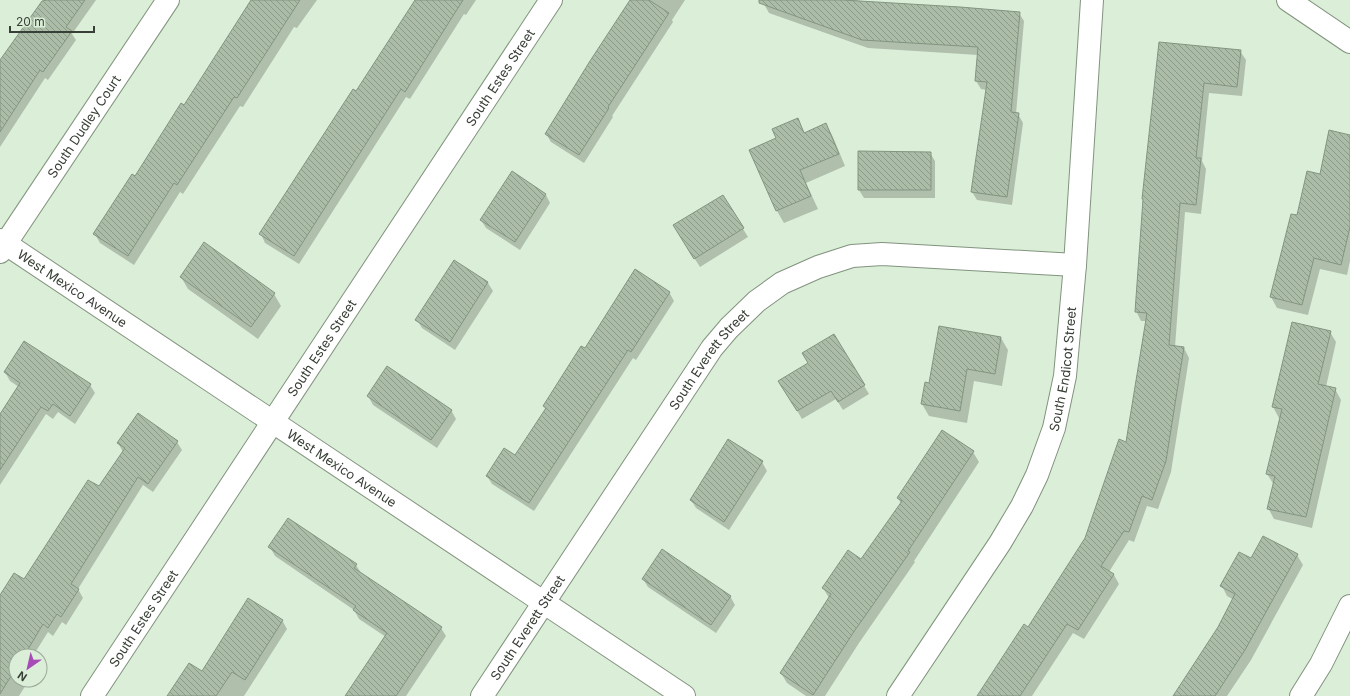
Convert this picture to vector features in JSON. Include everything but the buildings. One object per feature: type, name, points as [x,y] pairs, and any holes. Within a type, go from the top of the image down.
[{"type":"street","name":"South Dudley Court","points":[[2,245],[168,0]]},
{"type":"street","name":"South Estes Street","points":[[92,696],[551,0]]},
{"type":"street","name":"South Endicot Street","points":[[898,696],[1000,543],[1022,506],[1037,475],[1054,428],[1065,376],[1075,265],[1092,0]]},
{"type":"street","points":[[1288,0],[1350,42]]},
{"type":"street","name":"West Mexico Avenue","points":[[2,245],[272,422],[684,696]]},
{"type":"street","name":"South Everett Street","points":[[482,696],[712,348],[729,328],[757,301],[782,283],[818,267],[852,256],[882,254],[1075,265]]},
{"type":"street","points":[[1302,696],[1321,664],[1350,606]]}]
